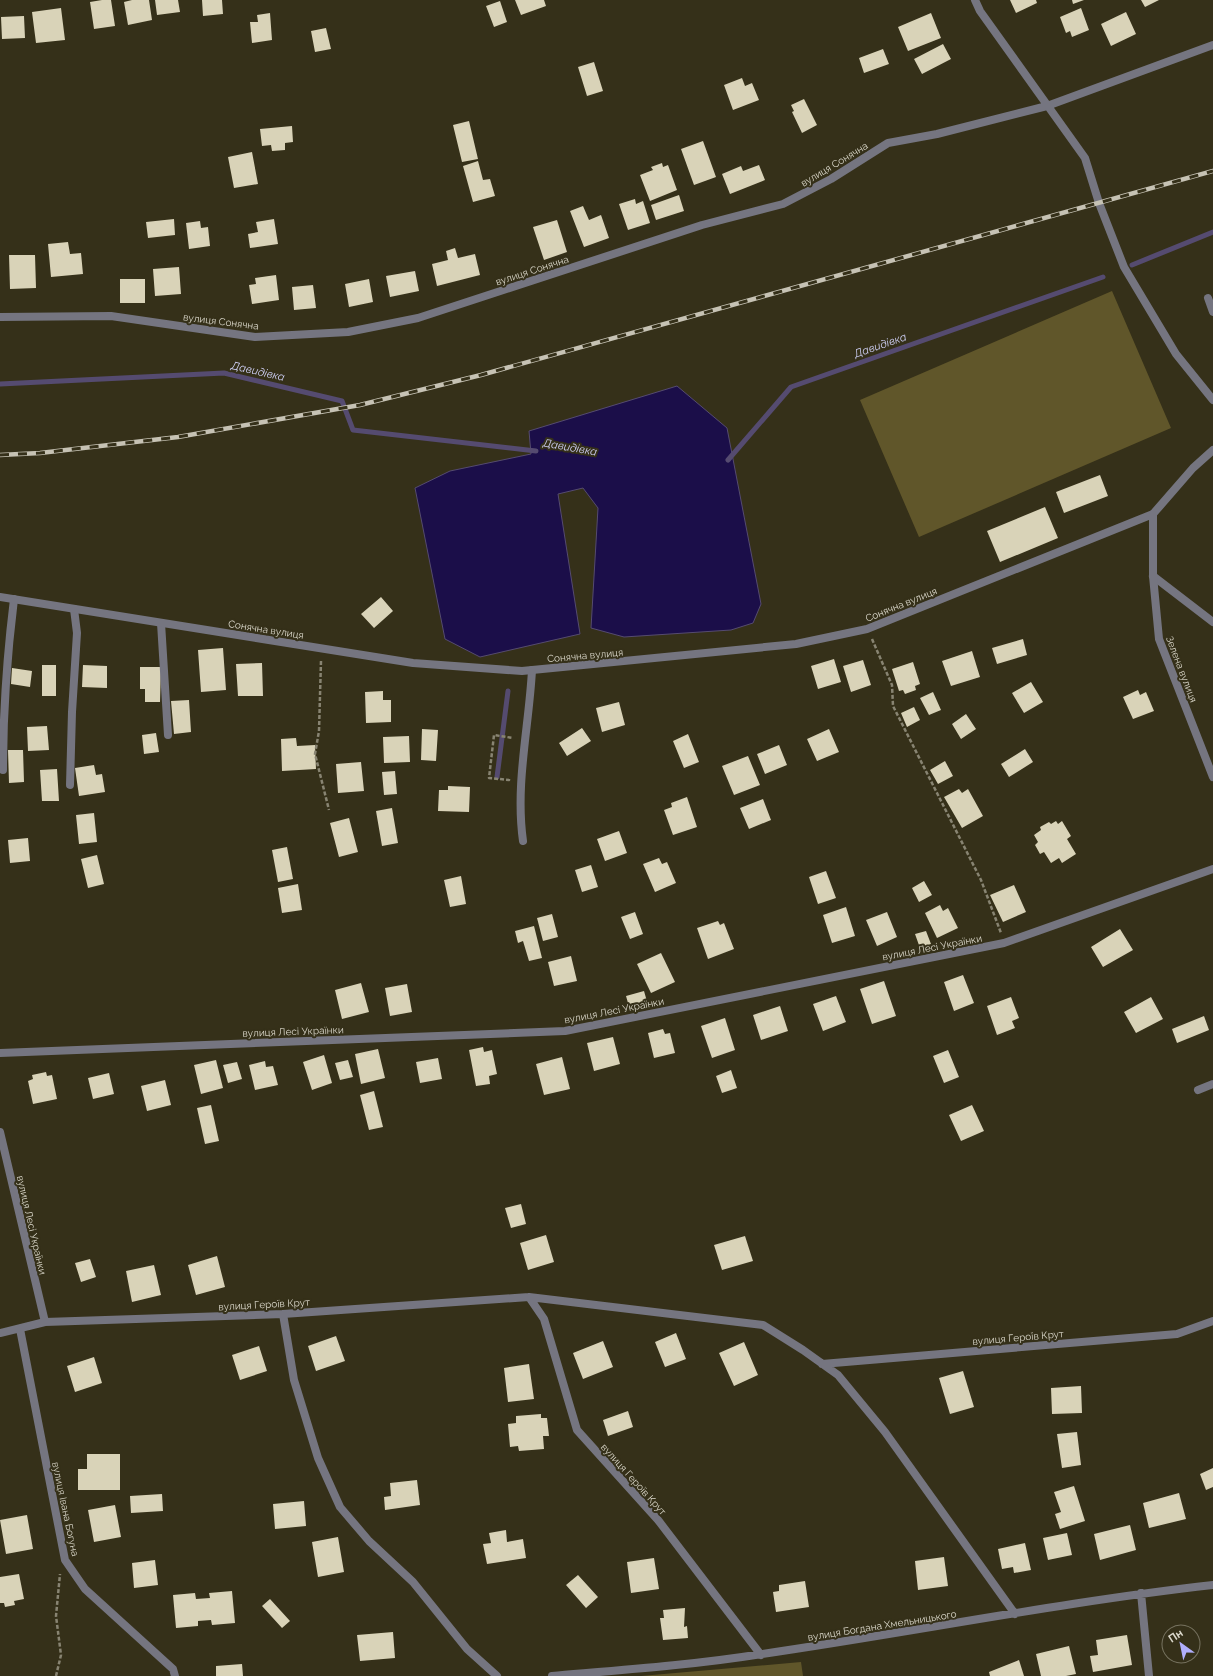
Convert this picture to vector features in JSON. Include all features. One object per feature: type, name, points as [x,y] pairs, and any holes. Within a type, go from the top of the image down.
[{"type":"street","points":[[975,0],[980,11],[1085,158],[1099,203],[1124,267],[1176,354],[1213,400]]},
{"type":"street","name":"вулиця Сонячна","points":[[0,317],[111,316],[255,337],[348,332],[418,318],[702,225],[783,204],[831,179],[888,143],[937,134],[1047,106],[1213,45]]},
{"type":"street","points":[[1208,298],[1213,312]]},
{"type":"street","points":[[1153,514],[1193,468],[1213,450]]},
{"type":"street","name":"Зелена вулиця","points":[[1153,514],[1153,576],[1159,639],[1213,777]]},
{"type":"street","name":"Сонячна вулиця","points":[[0,597],[413,663],[522,671],[796,644],[868,629],[1153,514]]},
{"type":"street","points":[[1153,576],[1213,622]]},
{"type":"street","points":[[3,770],[3,728],[8,652],[14,599]]},
{"type":"street","points":[[70,785],[72,712],[77,633],[74,609]]},
{"type":"street","points":[[161,622],[168,735]]},
{"type":"street","points":[[523,841],[519,815],[520,793],[532,670]]},
{"type":"street","name":"вулиця Лесі Українки","points":[[0,1053],[565,1031],[1004,943],[1213,869]]},
{"type":"street","points":[[1198,1090],[1213,1084]]},
{"type":"street","name":"вулиця Лесі Українки","points":[[0,1132],[45,1322]]},
{"type":"street","name":"вулиця Героїв Крут","points":[[529,1297],[544,1320],[577,1430],[658,1520],[761,1654]]},
{"type":"street","name":"вулиця Героїв Крут","points":[[0,1333],[45,1322],[283,1314],[529,1297],[763,1325],[838,1375],[885,1432],[1015,1614]]},
{"type":"street","points":[[283,1314],[294,1380],[318,1458],[340,1507],[369,1541],[413,1582],[467,1649],[497,1676]]},
{"type":"street","name":"вулиця Героїв Крут","points":[[822,1364],[1178,1334],[1213,1321]]},
{"type":"street","name":"вулиця Івана Богуна","points":[[20,1329],[65,1560],[85,1589],[172,1668],[175,1676]]},
{"type":"street","name":"вулиця Богдана Хмельницького","points":[[552,1676],[632,1670],[761,1654],[1141,1593],[1213,1585]]},
{"type":"street","points":[[1141,1593],[1149,1676]]},
{"type":"path","points":[[868,629],[892,685],[893,706],[981,880],[1004,943]]},
{"type":"path","points":[[320,648],[321,689],[319,731],[316,754],[329,810]]},
{"type":"path","points":[[513,744],[514,730]]},
{"type":"path","points":[[509,774],[509,780],[489,778],[494,735],[513,738]]},
{"type":"path","points":[[56,1676],[61,1655],[56,1616],[60,1575],[65,1560]]},
{"type":"shaded area","points":[[1112,291],[1171,428],[919,537],[860,400]]},
{"type":"shaded area","points":[[801,1662],[803,1676],[641,1676]]},
{"type":"water","points":[[677,386],[727,428],[761,604],[753,623],[731,630],[624,637],[591,628],[598,508],[583,488],[558,494],[580,634],[480,657],[445,639],[415,488],[450,471],[531,454],[529,431]]},
{"type":"building","points":[[111,0],[115,26],[94,29],[90,2]]},
{"type":"building","points":[[132,0],[149,0],[152,20],[128,25],[124,2]]},
{"type":"building","points":[[155,0],[178,0],[180,12],[157,15]]},
{"type":"building","points":[[202,0],[222,0],[223,14],[203,16]]},
{"type":"building","points":[[515,0],[544,0],[546,6],[521,15]]},
{"type":"building","points":[[1010,0],[1036,0],[1037,3],[1016,13]]},
{"type":"building","points":[[1072,0],[1084,0],[1073,4]]},
{"type":"building","points":[[1141,0],[1159,0],[1145,7]]},
{"type":"building","points":[[500,1],[507,22],[494,27],[486,6]]},
{"type":"building","points":[[61,8],[65,40],[36,43],[32,12]]},
{"type":"building","points":[[1081,8],[1089,30],[1072,37],[1070,31],[1066,33],[1060,17]]},
{"type":"building","points":[[1126,12],[1136,34],[1111,46],[1101,24]]},
{"type":"building","points":[[270,13],[272,40],[252,43],[250,22],[258,22],[257,15]]},
{"type":"building","points":[[931,13],[941,38],[908,51],[898,27]]},
{"type":"building","points":[[24,16],[25,38],[2,39],[1,17]]},
{"type":"building","points":[[326,28],[331,49],[315,52],[311,31]]},
{"type":"building","points":[[943,44],[951,59],[922,74],[914,59]]},
{"type":"building","points":[[883,49],[889,64],[864,73],[859,58]]},
{"type":"building","points":[[594,62],[603,91],[587,96],[578,67]]},
{"type":"building","points":[[742,78],[745,86],[752,83],[759,100],[733,110],[724,85]]},
{"type":"building","points":[[804,99],[817,125],[802,133],[792,112],[794,111],[791,105]]},
{"type":"building","points":[[469,121],[478,159],[462,162],[453,125]]},
{"type":"building","points":[[292,126],[293,142],[285,143],[285,150],[272,151],[271,145],[262,146],[260,129]]},
{"type":"building","points":[[703,141],[716,177],[694,185],[681,149]]},
{"type":"building","points":[[252,152],[258,184],[234,188],[228,157]]},
{"type":"building","points":[[478,161],[483,180],[490,179],[495,196],[473,202],[463,166]]},
{"type":"building","points":[[662,163],[663,167],[668,165],[677,190],[650,201],[640,175],[653,170],[651,167]]},
{"type":"building","points":[[759,165],[765,180],[730,194],[722,174],[741,166],[743,171]]},
{"type":"building","points":[[679,195],[684,211],[656,220],[651,205]]},
{"type":"building","points":[[635,199],[636,204],[643,201],[650,223],[628,230],[619,204]]},
{"type":"building","points":[[583,206],[589,220],[601,215],[609,238],[584,247],[570,211]]},
{"type":"building","points":[[174,219],[175,235],[148,238],[146,222]]},
{"type":"building","points":[[274,219],[278,244],[250,248],[248,234],[258,232],[256,222]]},
{"type":"building","points":[[557,220],[567,252],[544,260],[533,227]]},
{"type":"building","points":[[200,221],[201,228],[208,227],[210,246],[189,249],[186,223]]},
{"type":"building","points":[[68,242],[70,254],[81,253],[83,274],[51,277],[48,244]]},
{"type":"building","points":[[455,248],[458,258],[475,254],[480,275],[437,286],[432,264],[448,260],[446,251]]},
{"type":"building","points":[[9,255],[35,255],[36,288],[10,289]]},
{"type":"building","points":[[179,267],[181,294],[155,296],[153,269]]},
{"type":"building","points":[[415,271],[419,291],[390,297],[386,276]]},
{"type":"building","points":[[276,275],[279,300],[252,304],[249,285],[256,284],[255,278]]},
{"type":"building","points":[[120,279],[145,279],[145,303],[120,303]]},
{"type":"building","points":[[369,279],[373,302],[349,307],[345,284]]},
{"type":"building","points":[[313,285],[316,308],[294,310],[292,287]]},
{"type":"building","points":[[1100,475],[1108,496],[1064,513],[1056,492]]},
{"type":"building","points":[[1045,507],[1058,538],[1000,562],[987,531]]},
{"type":"building","points":[[381,597],[393,611],[374,628],[361,614]]},
{"type":"building","points":[[1023,639],[1027,655],[997,664],[992,648]]},
{"type":"building","points":[[223,648],[226,690],[201,692],[198,650]]},
{"type":"building","points":[[972,651],[980,677],[951,686],[942,661]]},
{"type":"building","points":[[834,659],[841,682],[818,689],[811,666]]},
{"type":"building","points":[[863,660],[871,685],[851,692],[843,666]]},
{"type":"building","points":[[913,662],[920,684],[915,686],[916,690],[905,694],[903,690],[899,691],[892,669]]},
{"type":"building","points":[[262,663],[263,696],[238,696],[236,664]]},
{"type":"building","points":[[42,665],[56,665],[56,696],[42,696]]},
{"type":"building","points":[[83,665],[107,666],[107,688],[82,687]]},
{"type":"building","points":[[140,667],[161,667],[160,702],[145,702],[145,689],[140,689]]},
{"type":"building","points":[[12,668],[32,671],[30,687],[11,684]]},
{"type":"building","points":[[1031,682],[1043,702],[1024,713],[1012,693]]},
{"type":"building","points":[[1138,690],[1140,695],[1146,692],[1154,711],[1133,719],[1123,697]]},
{"type":"building","points":[[383,691],[383,700],[391,700],[391,722],[366,723],[365,692]]},
{"type":"building","points":[[933,692],[941,710],[929,715],[920,698]]},
{"type":"building","points":[[189,700],[191,732],[174,734],[171,701]]},
{"type":"building","points":[[619,702],[625,725],[602,732],[596,708]]},
{"type":"building","points":[[914,707],[920,720],[907,727],[901,713]]},
{"type":"building","points":[[966,714],[976,729],[961,739],[952,724]]},
{"type":"building","points":[[47,726],[49,750],[28,751],[27,727]]},
{"type":"building","points":[[582,728],[591,741],[567,756],[559,743]]},
{"type":"building","points":[[422,729],[438,730],[436,761],[421,760]]},
{"type":"building","points":[[829,729],[839,752],[817,761],[807,739]]},
{"type":"building","points":[[156,733],[159,752],[144,754],[142,735]]},
{"type":"building","points":[[688,734],[699,762],[684,768],[673,741]]},
{"type":"building","points":[[409,736],[410,762],[384,763],[383,737]]},
{"type":"building","points":[[296,738],[297,746],[315,745],[316,769],[282,771],[281,739]]},
{"type":"building","points":[[779,745],[787,765],[765,774],[757,754]]},
{"type":"building","points":[[1025,749],[1033,762],[1009,777],[1001,764]]},
{"type":"building","points":[[8,750],[23,750],[24,782],[9,783]]},
{"type":"building","points":[[748,756],[760,785],[734,795],[722,766]]},
{"type":"building","points":[[945,761],[953,776],[938,784],[930,770]]},
{"type":"building","points":[[361,762],[364,791],[338,793],[336,764]]},
{"type":"building","points":[[94,765],[96,775],[102,774],[105,792],[79,796],[75,768]]},
{"type":"building","points":[[57,769],[59,801],[42,801],[40,770]]},
{"type":"building","points":[[395,771],[397,794],[384,795],[382,772]]},
{"type":"building","points":[[448,786],[470,787],[469,812],[438,811],[439,790],[448,790]]},
{"type":"building","points":[[959,789],[962,793],[968,789],[983,816],[962,828],[944,797]]},
{"type":"building","points":[[687,797],[697,827],[673,835],[664,810],[672,807],[671,803]]},
{"type":"building","points":[[763,799],[771,820],[749,829],[740,808]]},
{"type":"building","points":[[392,808],[398,843],[382,846],[376,811]]},
{"type":"building","points":[[94,813],[97,842],[79,844],[76,815]]},
{"type":"building","points":[[349,818],[358,852],[339,857],[330,823]]},
{"type":"building","points":[[1056,821],[1058,824],[1062,821],[1071,836],[1067,839],[1076,854],[1062,863],[1059,858],[1051,863],[1044,852],[1040,854],[1035,845],[1038,842],[1034,835],[1041,830],[1040,827],[1049,822],[1051,824]]},
{"type":"building","points":[[619,831],[627,853],[605,861],[597,839]]},
{"type":"building","points":[[28,838],[30,861],[10,863],[8,840]]},
{"type":"building","points":[[287,847],[293,879],[278,882],[272,850]]},
{"type":"building","points":[[97,855],[104,884],[88,888],[81,859]]},
{"type":"building","points":[[659,858],[662,864],[667,862],[676,883],[655,892],[643,864]]},
{"type":"building","points":[[591,865],[598,887],[582,892],[575,870]]},
{"type":"building","points":[[826,871],[836,898],[818,904],[809,877]]},
{"type":"building","points":[[461,876],[466,904],[450,907],[444,880]]},
{"type":"building","points":[[924,881],[932,895],[919,902],[912,888]]},
{"type":"building","points":[[298,884],[302,910],[282,913],[278,888]]},
{"type":"building","points":[[1014,885],[1026,912],[1003,922],[990,895]]},
{"type":"building","points":[[940,905],[943,911],[948,908],[958,928],[937,938],[925,913]]},
{"type":"building","points":[[846,907],[855,936],[832,943],[823,915]]},
{"type":"building","points":[[635,912],[643,934],[630,939],[621,917]]},
{"type":"building","points":[[887,912],[897,937],[877,946],[866,920]]},
{"type":"building","points":[[552,914],[558,937],[543,941],[537,918]]},
{"type":"building","points":[[718,921],[720,925],[724,923],[734,949],[708,959],[697,928]]},
{"type":"building","points":[[534,926],[542,958],[529,961],[523,941],[518,943],[515,931]]},
{"type":"building","points":[[1120,929],[1133,950],[1103,967],[1091,947]]},
{"type":"building","points":[[926,931],[931,944],[920,948],[915,934]]},
{"type":"building","points":[[661,953],[675,982],[651,993],[637,964]]},
{"type":"building","points":[[571,956],[577,981],[554,986],[548,962]]},
{"type":"building","points":[[963,975],[974,1003],[954,1011],[944,982]]},
{"type":"building","points":[[884,981],[896,1016],[872,1024],[860,989]]},
{"type":"building","points":[[361,983],[369,1012],[342,1019],[335,990]]},
{"type":"building","points":[[407,984],[412,1012],[390,1016],[385,988]]},
{"type":"building","points":[[644,991],[648,1005],[630,1010],[626,996]]},
{"type":"building","points":[[836,996],[846,1022],[823,1031],[813,1004]]},
{"type":"building","points":[[1011,997],[1019,1018],[1012,1021],[1015,1028],[997,1035],[987,1006]]},
{"type":"building","points":[[1151,997],[1163,1019],[1136,1033],[1124,1012]]},
{"type":"building","points":[[780,1006],[788,1031],[761,1040],[753,1015]]},
{"type":"building","points":[[1204,1016],[1209,1030],[1177,1043],[1172,1029]]},
{"type":"building","points":[[725,1018],[735,1050],[712,1058],[701,1026]]},
{"type":"building","points":[[663,1029],[665,1034],[670,1033],[675,1053],[654,1058],[648,1033]]},
{"type":"building","points":[[613,1037],[620,1064],[594,1071],[587,1043]]},
{"type":"building","points":[[483,1047],[484,1052],[492,1050],[497,1074],[489,1076],[490,1084],[476,1086],[469,1050]]},
{"type":"building","points":[[378,1049],[385,1078],[361,1084],[355,1054]]},
{"type":"building","points":[[948,1050],[959,1077],[944,1083],[933,1056]]},
{"type":"building","points":[[324,1055],[332,1083],[312,1090],[303,1062]]},
{"type":"building","points":[[562,1057],[570,1089],[544,1095],[536,1064]]},
{"type":"building","points":[[438,1058],[442,1079],[420,1083],[416,1062]]},
{"type":"building","points":[[216,1060],[223,1088],[201,1094],[194,1065]]},
{"type":"building","points":[[348,1060],[353,1077],[340,1080],[335,1063]]},
{"type":"building","points":[[265,1061],[266,1067],[273,1066],[278,1085],[255,1090],[249,1065]]},
{"type":"building","points":[[237,1062],[242,1079],[228,1083],[223,1065]]},
{"type":"building","points":[[731,1070],[737,1088],[722,1093],[716,1076]]},
{"type":"building","points":[[46,1072],[47,1076],[52,1075],[57,1099],[33,1104],[28,1081],[33,1079],[32,1075]]},
{"type":"building","points":[[109,1073],[114,1094],[93,1099],[88,1078]]},
{"type":"building","points":[[165,1080],[171,1105],[147,1111],[141,1086]]},
{"type":"building","points":[[374,1091],[383,1127],[369,1130],[360,1095]]},
{"type":"building","points":[[211,1105],[219,1141],[205,1144],[197,1108]]},
{"type":"building","points":[[972,1105],[984,1131],[961,1141],[949,1115]]},
{"type":"building","points":[[521,1204],[526,1224],[511,1228],[505,1208]]},
{"type":"building","points":[[546,1235],[554,1262],[528,1270],[520,1243]]},
{"type":"building","points":[[745,1236],[753,1261],[722,1270],[714,1245]]},
{"type":"building","points":[[217,1256],[225,1287],[196,1295],[188,1265]]},
{"type":"building","points":[[90,1259],[96,1277],[81,1282],[75,1263]]},
{"type":"building","points":[[154,1265],[161,1295],[132,1302],[126,1271]]},
{"type":"building","points":[[676,1333],[686,1359],[665,1367],[655,1342]]},
{"type":"building","points":[[336,1336],[345,1361],[316,1371],[308,1346]]},
{"type":"building","points":[[603,1341],[613,1367],[583,1379],[573,1353]]},
{"type":"building","points":[[744,1342],[758,1375],[734,1386],[719,1353]]},
{"type":"building","points":[[259,1346],[267,1371],[240,1380],[232,1355]]},
{"type":"building","points":[[94,1357],[102,1383],[75,1392],[67,1366]]},
{"type":"building","points":[[529,1364],[534,1399],[508,1402],[504,1368]]},
{"type":"building","points":[[963,1371],[974,1407],[950,1414],[939,1378]]},
{"type":"building","points":[[1081,1386],[1082,1413],[1052,1414],[1051,1388]]},
{"type":"building","points":[[628,1411],[633,1427],[608,1436],[603,1420]]},
{"type":"building","points":[[541,1414],[541,1418],[547,1418],[549,1436],[543,1436],[544,1449],[519,1451],[518,1446],[510,1447],[508,1424],[516,1423],[516,1416]]},
{"type":"building","points":[[1077,1432],[1081,1465],[1062,1468],[1057,1434]]},
{"type":"building","points":[[87,1454],[120,1454],[120,1490],[78,1490],[78,1469],[87,1469]]},
{"type":"building","points":[[1213,1468],[1213,1487],[1206,1490],[1200,1474]]},
{"type":"building","points":[[417,1480],[420,1505],[385,1510],[384,1497],[391,1496],[390,1483]]},
{"type":"building","points":[[1074,1486],[1085,1521],[1060,1529],[1055,1514],[1061,1512],[1054,1492]]},
{"type":"building","points":[[1179,1493],[1186,1519],[1149,1528],[1143,1503]]},
{"type":"building","points":[[162,1494],[163,1511],[131,1513],[130,1496]]},
{"type":"building","points":[[304,1501],[306,1526],[275,1529],[273,1504]]},
{"type":"building","points":[[115,1505],[121,1537],[94,1542],[88,1510]]},
{"type":"building","points":[[27,1515],[33,1549],[6,1554],[0,1520]]},
{"type":"building","points":[[1130,1525],[1136,1550],[1100,1560],[1094,1534]]},
{"type":"building","points":[[506,1530],[507,1542],[523,1539],[526,1558],[487,1564],[483,1544],[491,1543],[489,1533]]},
{"type":"building","points":[[1067,1533],[1072,1555],[1048,1560],[1043,1538]]},
{"type":"building","points":[[338,1537],[344,1572],[318,1577],[312,1542]]},
{"type":"building","points":[[1025,1543],[1031,1570],[1014,1573],[1013,1567],[1002,1569],[998,1549]]},
{"type":"building","points":[[944,1557],[948,1586],[918,1590],[915,1561]]},
{"type":"building","points":[[654,1558],[659,1589],[631,1593],[627,1562]]},
{"type":"building","points":[[155,1560],[158,1585],[134,1588],[132,1563]]},
{"type":"building","points":[[19,1574],[24,1599],[14,1601],[15,1605],[5,1607],[4,1603],[0,1603],[0,1577]]},
{"type":"building","points":[[578,1575],[598,1597],[586,1608],[566,1585]]},
{"type":"building","points":[[805,1581],[809,1607],[776,1612],[773,1592],[779,1591],[779,1585]]},
{"type":"building","points":[[232,1591],[235,1623],[212,1625],[211,1620],[198,1621],[198,1626],[176,1628],[173,1595],[195,1593],[196,1599],[210,1598],[209,1593]]},
{"type":"building","points":[[270,1599],[290,1621],[282,1628],[262,1606]]},
{"type":"building","points":[[685,1608],[684,1627],[687,1626],[688,1638],[663,1640],[660,1618],[664,1618],[663,1610]]},
{"type":"building","points":[[393,1632],[395,1658],[360,1661],[357,1635]]},
{"type":"building","points":[[1127,1635],[1132,1665],[1093,1672],[1090,1656],[1098,1655],[1096,1640]]},
{"type":"building","points":[[1069,1646],[1076,1674],[1066,1676],[1041,1676],[1036,1654]]},
{"type":"building","points":[[1019,1660],[1024,1676],[990,1676],[989,1672]]},
{"type":"building","points":[[242,1664],[243,1676],[216,1676],[216,1666]]},
{"type":"waterway","name":"Давидівка","points":[[1132,265],[1213,232]]},
{"type":"waterway","name":"Давидівка","points":[[728,460],[791,387],[1103,277]]},
{"type":"waterway","name":"Давидівка","points":[[0,384],[224,373],[342,401],[353,430],[536,451]]},
{"type":"waterway","points":[[497,777],[508,691]]},
{"type":"railway","points":[[0,455],[40,453],[178,437],[360,405],[481,375],[1213,171]]}]
